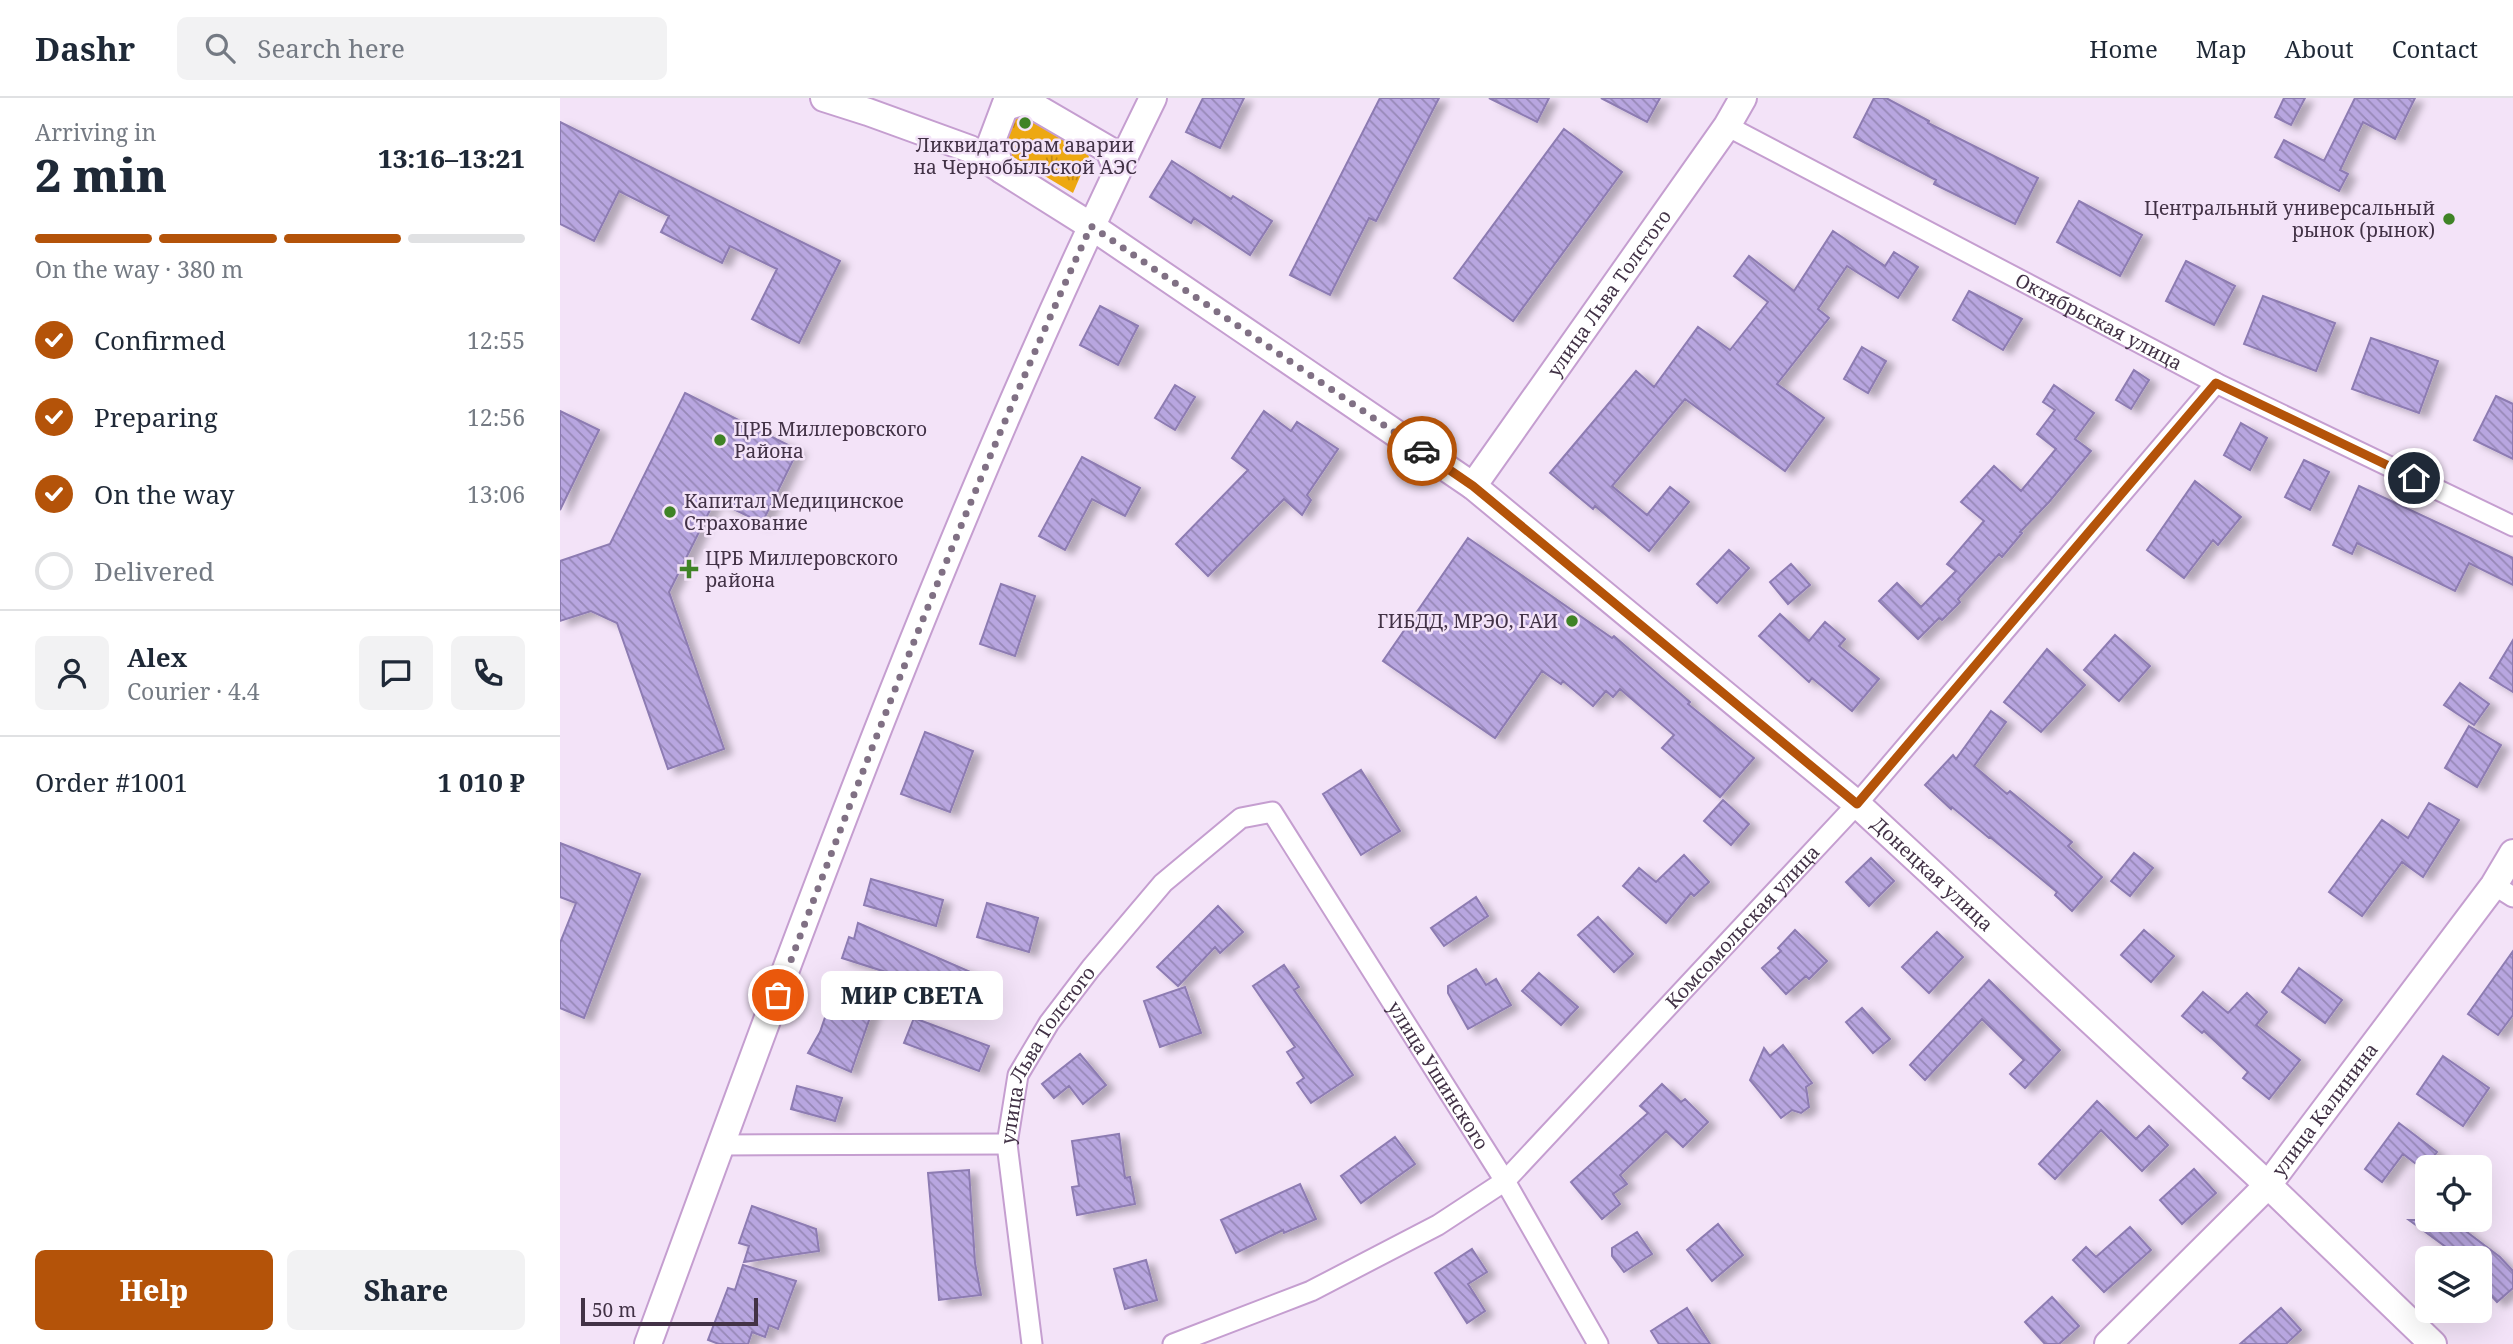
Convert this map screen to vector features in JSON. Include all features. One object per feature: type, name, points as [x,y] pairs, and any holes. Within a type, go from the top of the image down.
[{"type":"street","name":"Донецкая улица","points":[[824,98],[981,146],[1002,170],[1091,226],[1473,486],[1857,804],[2268,1185],[2432,1344]]},
{"type":"street","points":[[648,1344],[844,819],[933,590],[1036,346],[1153,98]]},
{"type":"street","name":"улица Льва Толстого","points":[[1473,486],[1727,126],[1743,98]]},
{"type":"street","points":[[981,146],[1007,102],[1025,101],[1110,150],[1117,170]]},
{"type":"street","name":"Октябрьская улица","points":[[1727,126],[2216,383],[2513,526]]},
{"type":"street","name":"Комсомольская улица","points":[[1173,1344],[1311,1291],[1438,1225],[1505,1181],[1857,804],[2216,383]]},
{"type":"street","name":"улица Льва Толстого","points":[[721,1145],[1007,1144],[1018,1075],[1049,1023],[1091,968],[1163,883],[1241,818],[1272,812]]},
{"type":"street","name":"улица Ушинского","points":[[1272,812],[1505,1181],[1598,1344]]},
{"type":"street","name":"улица Калинина","points":[[2108,1344],[2268,1185],[2504,891],[2513,853]]},
{"type":"street","points":[[1007,1144],[1032,1344]]},
{"type":"green space","points":[[1017,112],[1089,156],[1073,193],[1000,149]]},
{"type":"building","points":[[1203,98],[1244,98],[1220,148],[1186,132]]},
{"type":"building","points":[[1380,98],[1439,98],[1376,221],[1369,218],[1330,295],[1290,275]]},
{"type":"building","points":[[1489,98],[1549,98],[1537,122]]},
{"type":"building","points":[[1601,98],[1660,98],[1647,122]]},
{"type":"building","points":[[1874,98],[1886,98],[1929,121],[1928,123],[2038,178],[2015,224],[1934,184],[1936,180],[1854,137]]},
{"type":"building","points":[[2284,98],[2305,98],[2291,125],[2275,117]]},
{"type":"building","points":[[2355,98],[2415,98],[2395,139],[2363,122],[2340,170],[2348,174],[2339,191],[2275,157],[2284,140],[2324,161]]},
{"type":"building","points":[[560,122],[840,261],[799,343],[752,319],[777,269],[730,246],[722,263],[661,232],[669,216],[619,191],[594,241],[560,224]]},
{"type":"building","points":[[1564,129],[1622,172],[1513,321],[1454,278]]},
{"type":"building","points":[[1172,161],[1231,199],[1233,196],[1272,221],[1250,255],[1194,218],[1191,223],[1150,197]]},
{"type":"building","points":[[2079,201],[2142,235],[2120,276],[2057,242]]},
{"type":"building","points":[[1833,231],[1885,266],[1894,252],[1918,267],[1898,298],[1847,266],[1818,309],[1829,318],[1777,384],[1824,418],[1785,471],[1685,399],[1612,486],[1647,515],[1670,487],[1689,502],[1649,551],[1550,473],[1636,371],[1654,387],[1698,327],[1730,350],[1768,302],[1734,276],[1749,256],[1794,291]]},
{"type":"building","points":[[2186,261],[2235,286],[2214,325],[2166,301]]},
{"type":"building","points":[[1969,291],[2022,319],[2003,350],[1953,320]]},
{"type":"building","points":[[2263,296],[2335,323],[2316,371],[2244,344]]},
{"type":"building","points":[[1100,306],[1138,326],[1118,365],[1080,345]]},
{"type":"building","points":[[2371,338],[2438,361],[2419,413],[2352,389]]},
{"type":"building","points":[[1862,347],[1886,361],[1868,393],[1844,379]]},
{"type":"building","points":[[2134,370],[2149,380],[2131,409],[2116,400]]},
{"type":"building","points":[[1175,385],[1195,397],[1175,430],[1155,418]]},
{"type":"building","points":[[2054,385],[2094,413],[2075,439],[2091,451],[2020,532],[2022,533],[2002,557],[1999,554],[1958,599],[1960,602],[1918,639],[1879,601],[1897,583],[1921,607],[1956,571],[1947,564],[1984,521],[1961,502],[1994,466],[2021,491],[2056,449],[2037,434],[2055,410],[2043,402]]},
{"type":"building","points":[[685,393],[798,450],[762,523],[715,500],[669,592],[724,749],[668,769],[617,623],[591,611],[560,621],[560,561],[610,544]]},
{"type":"building","points":[[2496,396],[2513,404],[2513,459],[2474,440]]},
{"type":"building","points":[[560,411],[599,430],[560,510]]},
{"type":"building","points":[[1264,411],[1291,431],[1297,422],[1338,449],[1307,495],[1311,500],[1302,515],[1284,499],[1208,576],[1176,544],[1248,470],[1232,458]]},
{"type":"building","points":[[2241,423],[2267,438],[2250,470],[2224,455]]},
{"type":"building","points":[[1082,457],[1140,488],[1125,516],[1092,499],[1065,550],[1039,536]]},
{"type":"building","points":[[2304,460],[2329,472],[2310,510],[2285,497]]},
{"type":"building","points":[[2195,481],[2241,517],[2218,545],[2213,540],[2184,578],[2147,550]]},
{"type":"building","points":[[2359,486],[2513,558],[2513,585],[2469,563],[2455,591],[2357,543],[2352,554],[2333,545]]},
{"type":"building","points":[[1468,538],[1612,638],[1614,636],[1690,702],[1688,704],[1754,758],[1720,797],[1662,748],[1674,735],[1620,689],[1613,697],[1606,691],[1593,706],[1563,681],[1561,684],[1542,671],[1495,738],[1383,661]]},
{"type":"building","points":[[1729,550],[1749,568],[1717,603],[1697,584]]},
{"type":"building","points":[[1791,564],[1810,585],[1788,604],[1770,582]]},
{"type":"building","points":[[1001,584],[1035,596],[1015,656],[980,644]]},
{"type":"building","points":[[1780,614],[1809,641],[1825,622],[1845,639],[1839,646],[1879,679],[1852,711],[1812,678],[1809,682],[1759,636]]},
{"type":"building","points":[[2115,635],[2150,666],[2119,701],[2084,670]]},
{"type":"building","points":[[2513,640],[2513,692],[2490,678]]},
{"type":"building","points":[[2047,649],[2085,685],[2041,732],[2004,702]]},
{"type":"building","points":[[2460,683],[2489,704],[2474,725],[2444,705]]},
{"type":"building","points":[[1991,711],[2006,722],[1974,766],[2007,794],[2010,791],[2072,842],[2068,846],[2102,877],[2072,911],[2055,895],[2057,892],[1952,807],[1951,809],[1925,785],[1953,755],[1956,759]]},
{"type":"building","points":[[2469,726],[2501,745],[2477,787],[2445,768]]},
{"type":"building","points":[[925,732],[973,751],[950,812],[901,794]]},
{"type":"building","points":[[1361,770],[1400,831],[1361,855],[1323,794]]},
{"type":"building","points":[[1723,800],[1749,824],[1731,845],[1704,821]]},
{"type":"building","points":[[2429,803],[2459,820],[2423,877],[2402,862],[2362,916],[2329,892],[2382,820],[2408,838]]},
{"type":"building","points":[[560,843],[640,874],[584,1018],[560,1008],[560,943],[576,903],[560,897]]},
{"type":"building","points":[[2134,853],[2153,868],[2130,896],[2111,881]]},
{"type":"building","points":[[1684,855],[1709,882],[1694,896],[1691,893],[1666,923],[1623,886],[1639,868],[1656,882]]},
{"type":"building","points":[[1871,858],[1894,881],[1869,906],[1846,882]]},
{"type":"building","points":[[871,879],[943,900],[936,926],[864,905]]},
{"type":"building","points":[[1476,897],[1488,916],[1444,946],[1431,928]]},
{"type":"building","points":[[987,903],[1038,918],[1029,952],[977,937]]},
{"type":"building","points":[[1218,906],[1243,932],[1220,953],[1215,947],[1178,986],[1157,967]]},
{"type":"building","points":[[1598,917],[1633,954],[1614,972],[1578,935]]},
{"type":"building","points":[[858,923],[975,974],[963,1000],[933,987],[842,958],[849,937],[854,939]]},
{"type":"building","points":[[1795,930],[1827,961],[1809,979],[1806,976],[1786,994],[1762,968],[1781,951],[1778,948]]},
{"type":"building","points":[[2144,930],[2174,956],[2151,982],[2121,955]]},
{"type":"building","points":[[1937,932],[1963,957],[1929,993],[1902,967]]},
{"type":"building","points":[[2513,951],[2513,1015],[2498,1035],[2468,1014]]},
{"type":"building","points":[[1284,965],[1299,987],[1294,990],[1353,1075],[1311,1103],[1297,1083],[1304,1078],[1287,1052],[1295,1047],[1253,986]]},
{"type":"building","points":[[2299,968],[2342,1000],[2325,1023],[2282,992]]},
{"type":"building","points":[[1476,969],[1486,985],[1496,979],[1511,1005],[1468,1029],[1448,993],[1448,986]]},
{"type":"building","points":[[1539,973],[1578,1007],[1561,1025],[1522,991]]},
{"type":"building","points":[[1989,980],[2060,1050],[2025,1088],[2010,1074],[2024,1060],[1982,1019],[1925,1080],[1910,1065]]},
{"type":"building","points":[[1185,987],[1201,1033],[1160,1047],[1144,1001]]},
{"type":"building","points":[[835,988],[875,1003],[851,1072],[808,1053],[820,1032]]},
{"type":"building","points":[[2203,992],[2228,1013],[2247,993],[2267,1012],[2256,1025],[2300,1060],[2269,1099],[2243,1078],[2248,1072],[2204,1031],[2202,1033],[2182,1016]]},
{"type":"building","points":[[1862,1008],[1890,1039],[1873,1053],[1846,1022]]},
{"type":"building","points":[[914,1018],[989,1046],[979,1071],[904,1043]]},
{"type":"building","points":[[1783,1045],[1812,1083],[1806,1087],[1809,1107],[1801,1113],[1792,1110],[1781,1118],[1750,1080],[1764,1048],[1770,1056]]},
{"type":"building","points":[[1080,1054],[1106,1085],[1083,1104],[1069,1086],[1054,1098],[1042,1084]]},
{"type":"building","points":[[2443,1056],[2489,1088],[2463,1126],[2417,1094]]},
{"type":"building","points":[[1662,1084],[1681,1102],[1685,1099],[1708,1122],[1683,1147],[1666,1131],[1620,1175],[1627,1184],[1613,1194],[1620,1204],[1602,1219],[1571,1182],[1648,1113],[1640,1106]]},
{"type":"building","points":[[797,1086],[842,1098],[835,1121],[791,1109]]},
{"type":"building","points":[[2097,1101],[2136,1139],[2149,1126],[2168,1145],[2142,1171],[2101,1130],[2055,1179],[2039,1164]]},
{"type":"building","points":[[2399,1123],[2437,1152],[2435,1155],[2415,1155],[2415,1163],[2403,1154],[2382,1182],[2365,1169]]},
{"type":"building","points":[[1119,1134],[1125,1178],[1130,1177],[1135,1204],[1077,1215],[1072,1187],[1079,1186],[1072,1141]]},
{"type":"building","points":[[1395,1137],[1415,1164],[1361,1203],[1341,1176]]},
{"type":"building","points":[[2194,1169],[2216,1193],[2182,1224],[2160,1200]]},
{"type":"building","points":[[969,1170],[975,1263],[981,1295],[939,1300],[928,1173]]},
{"type":"building","points":[[1300,1184],[1316,1219],[1284,1233],[1283,1230],[1236,1253],[1221,1220]]},
{"type":"building","points":[[752,1206],[816,1229],[819,1251],[744,1262],[749,1246],[739,1243]]},
{"type":"building","points":[[1718,1224],[1743,1255],[1712,1281],[1687,1250]]},
{"type":"building","points":[[2130,1227],[2151,1250],[2104,1292],[2073,1260],[2086,1247],[2096,1257]]},
{"type":"building","points":[[1637,1232],[1652,1254],[1624,1272],[1612,1256],[1612,1248]]},
{"type":"building","points":[[2425,1232],[2467,1232],[2485,1246],[2445,1246]]},
{"type":"building","points":[[1472,1249],[1487,1272],[1468,1284],[1485,1311],[1467,1323],[1435,1273]]},
{"type":"building","points":[[2492,1251],[2513,1271],[2513,1288],[2497,1302],[2492,1296]]},
{"type":"building","points":[[1146,1260],[1157,1300],[1125,1309],[1114,1269]]},
{"type":"building","points":[[743,1265],[796,1281],[778,1329],[769,1325],[765,1337],[752,1332],[748,1344],[719,1344],[708,1340],[728,1288],[735,1290]]},
{"type":"building","points":[[2052,1297],[2079,1326],[2059,1344],[2045,1344],[2025,1322]]},
{"type":"building","points":[[1687,1308],[1710,1344],[1659,1344],[1651,1331]]},
{"type":"building","points":[[2281,1308],[2301,1330],[2286,1344],[2240,1344]]},
{"type":"way so far","points":[[778,995],[933,590],[1036,346],[1091,226],[1422,451]]},
{"type":"place","name":"Ликвидаторам аварии на Чернобыльской АЭС","points":[[1025,123]]},
{"type":"place","name":"Центральный универсальный рынок (рынок)","points":[[2449,219]]},
{"type":"place","name":"ЦРБ Миллеровского Района","points":[[720,440]]},
{"type":"place","name":"Капитал Медицинское Страхование","points":[[670,512]]},
{"type":"place","name":"ЦРБ Миллеровского района","points":[[689,569]]},
{"type":"place","name":"ГИБДД, МРЭО, ГАИ","points":[[1572,621]]},
{"type":"place","name":"МИР СВЕТА","points":[[778,995]]},
{"type":"route","points":[[1422,451],[1473,486],[1857,804],[2216,383],[2414,478]]}]
